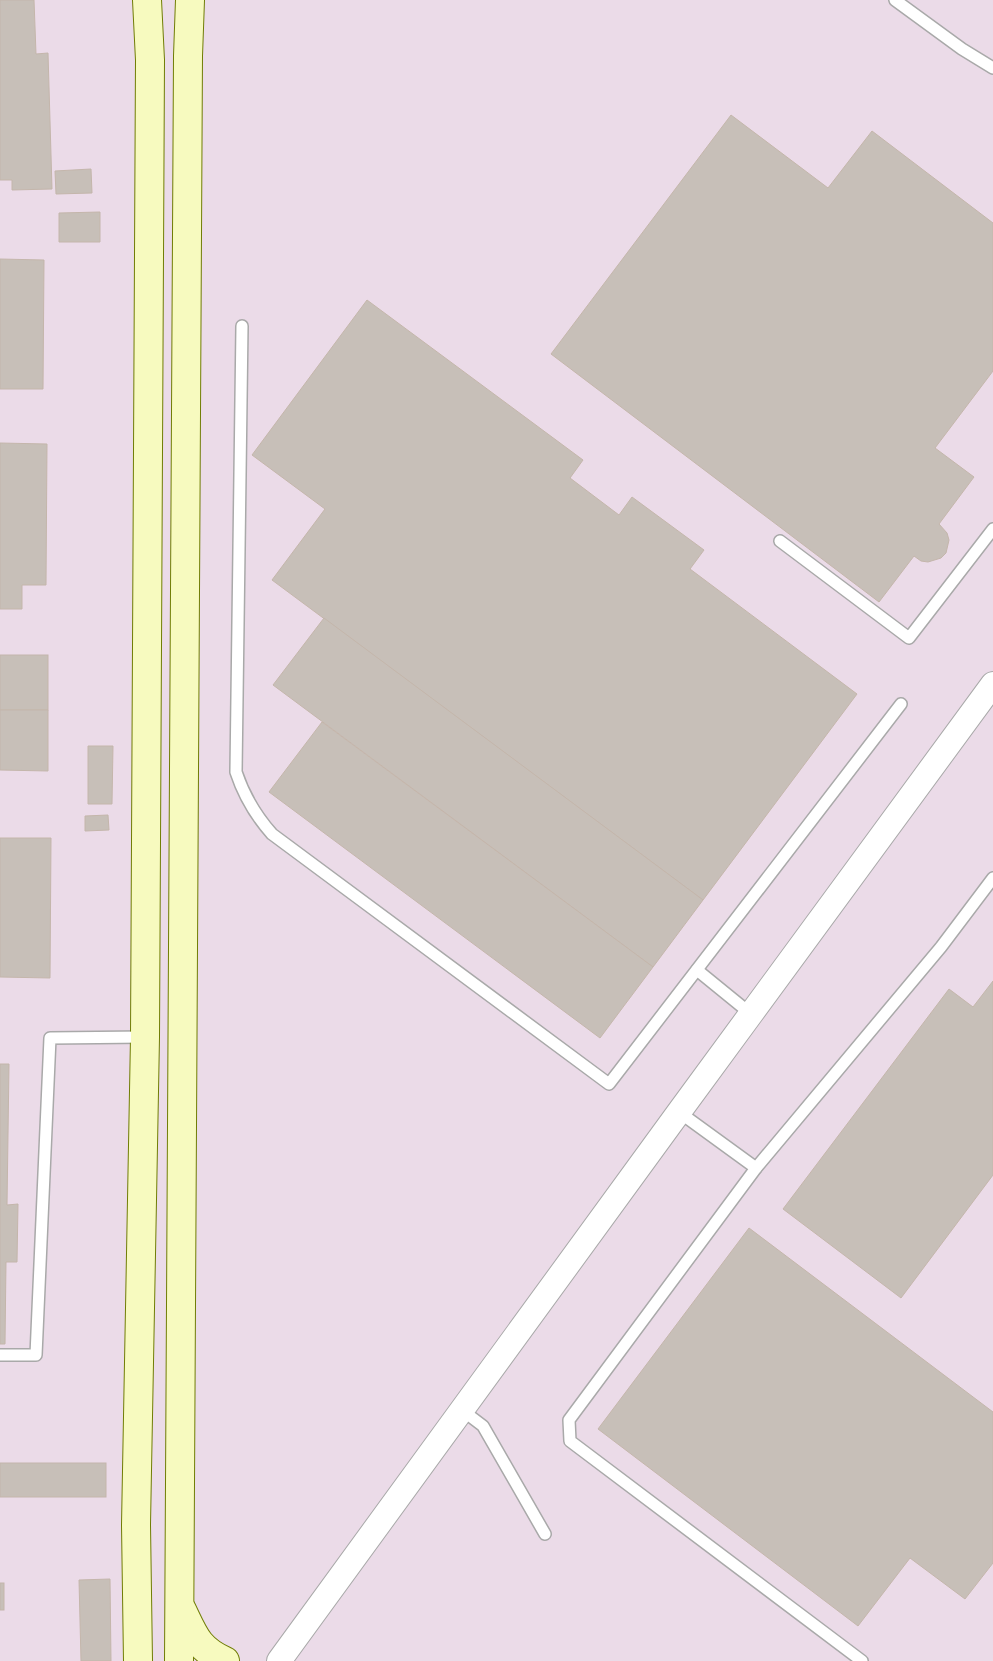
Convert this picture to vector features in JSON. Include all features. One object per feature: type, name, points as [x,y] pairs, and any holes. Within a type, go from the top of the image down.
[{"type":"street","points":[[138,1661],[136,1525],[145,1037],[150,60],[147,0]]},
{"type":"street","points":[[179,1661],[188,56],[190,0]]},
{"type":"street","points":[[279,1661],[993,684]]},
{"type":"street","points":[[145,1037],[182,1039]]},
{"type":"street","points":[[179,1604],[198,1642],[214,1656],[225,1661]]},
{"type":"lane","points":[[895,0],[962,49],[993,68]]},
{"type":"lane","points":[[242,326],[236,772],[241,788],[259,819],[272,834],[609,1084],[901,704]]},
{"type":"lane","points":[[780,541],[909,638],[993,529]]},
{"type":"lane","points":[[862,1661],[570,1441],[569,1420],[756,1168],[941,947],[993,878]]},
{"type":"lane","points":[[697,970],[751,1014]]},
{"type":"lane","points":[[0,1355],[36,1355],[50,1038],[145,1037]]},
{"type":"lane","points":[[679,1112],[756,1168]]},
{"type":"lane","points":[[462,1410],[483,1426],[546,1534]]},
{"type":"shaded area","points":[[0,0],[993,0],[993,1661],[0,1661]]},
{"type":"building","points":[[0,0],[34,0],[36,54],[48,53],[52,189],[12,190],[12,180],[0,180]]},
{"type":"building","points":[[731,115],[828,188],[872,131],[993,223],[993,371],[935,448],[974,477],[939,524],[947,533],[949,540],[946,553],[941,558],[928,562],[921,561],[914,556],[879,602],[551,354]]},
{"type":"building","points":[[91,169],[92,193],[56,194],[55,171]]},
{"type":"building","points":[[100,212],[100,242],[59,242],[59,213]]},
{"type":"building","points":[[0,259],[44,260],[43,389],[0,389]]},
{"type":"building","points":[[367,300],[583,460],[570,478],[619,515],[632,497],[704,550],[690,569],[857,694],[703,900],[272,580],[325,509],[252,455]]},
{"type":"building","points":[[0,443],[47,444],[46,585],[22,585],[22,609],[0,609]]},
{"type":"building","points":[[324,618],[703,900],[653,967],[273,685]]},
{"type":"building","points":[[0,655],[48,655],[48,710],[0,710]]},
{"type":"building","points":[[0,710],[48,710],[48,771],[0,770]]},
{"type":"building","points":[[322,722],[653,967],[600,1038],[269,792]]},
{"type":"building","points":[[88,746],[113,746],[112,804],[88,804]]},
{"type":"building","points":[[108,815],[109,830],[85,831],[85,816]]},
{"type":"building","points":[[0,838],[51,838],[50,978],[0,977]]},
{"type":"building","points":[[993,981],[993,1175],[901,1298],[783,1209],[949,989],[973,1007]]},
{"type":"building","points":[[0,1064],[9,1064],[7,1205],[18,1204],[17,1262],[6,1262],[5,1344],[0,1344]]},
{"type":"building","points":[[749,1228],[993,1412],[993,1563],[965,1599],[910,1558],[858,1626],[598,1429]]},
{"type":"building","points":[[0,1463],[106,1463],[106,1497],[0,1497]]},
{"type":"building","points":[[110,1579],[111,1661],[81,1661],[79,1580]]},
{"type":"building","points":[[0,1583],[4,1583],[4,1610],[0,1610]]}]
